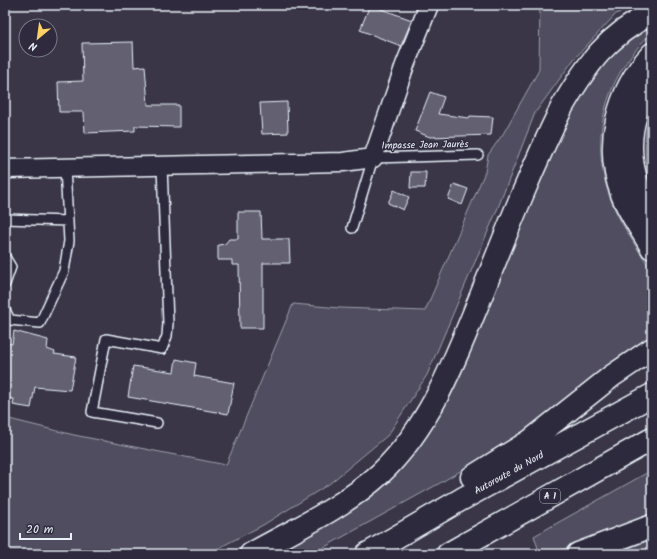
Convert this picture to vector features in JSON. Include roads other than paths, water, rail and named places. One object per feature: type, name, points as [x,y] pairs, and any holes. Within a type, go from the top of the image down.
[{"type":"highway","points":[[251,554],[333,509],[358,492],[381,472],[418,429],[446,378],[562,107],[580,77],[600,51],[619,32],[652,13]]},
{"type":"highway","points":[[652,54],[635,75],[622,101],[616,122],[614,146],[616,166],[622,194],[652,248]]},
{"type":"highway","points":[[652,80],[637,108],[632,130],[630,155],[640,195],[652,217]]},
{"type":"highway","points":[[462,499],[470,478],[530,441],[612,376],[652,349]]},
{"type":"highway","name":"Autoroute du Nord","points":[[367,554],[462,499],[652,395]]},
{"type":"highway","name":"A 1","points":[[448,554],[652,439]]},
{"type":"highway","points":[[578,554],[652,526]]},
{"type":"street","points":[[5,169],[343,162],[373,158],[405,65],[429,5]]},
{"type":"lane","name":"Impasse Jean Jaurès","points":[[373,158],[478,155]]},
{"type":"lane","points":[[352,228],[373,158]]},
{"type":"lane","points":[[157,423],[92,412],[106,339],[162,349],[167,336],[168,323],[162,166]]},
{"type":"lane","points":[[5,310],[10,320],[40,322],[64,271],[69,241],[65,168]]},
{"type":"lane","points":[[5,219],[68,221]]},
{"type":"lane","points":[[5,257],[11,267],[5,284]]}]
